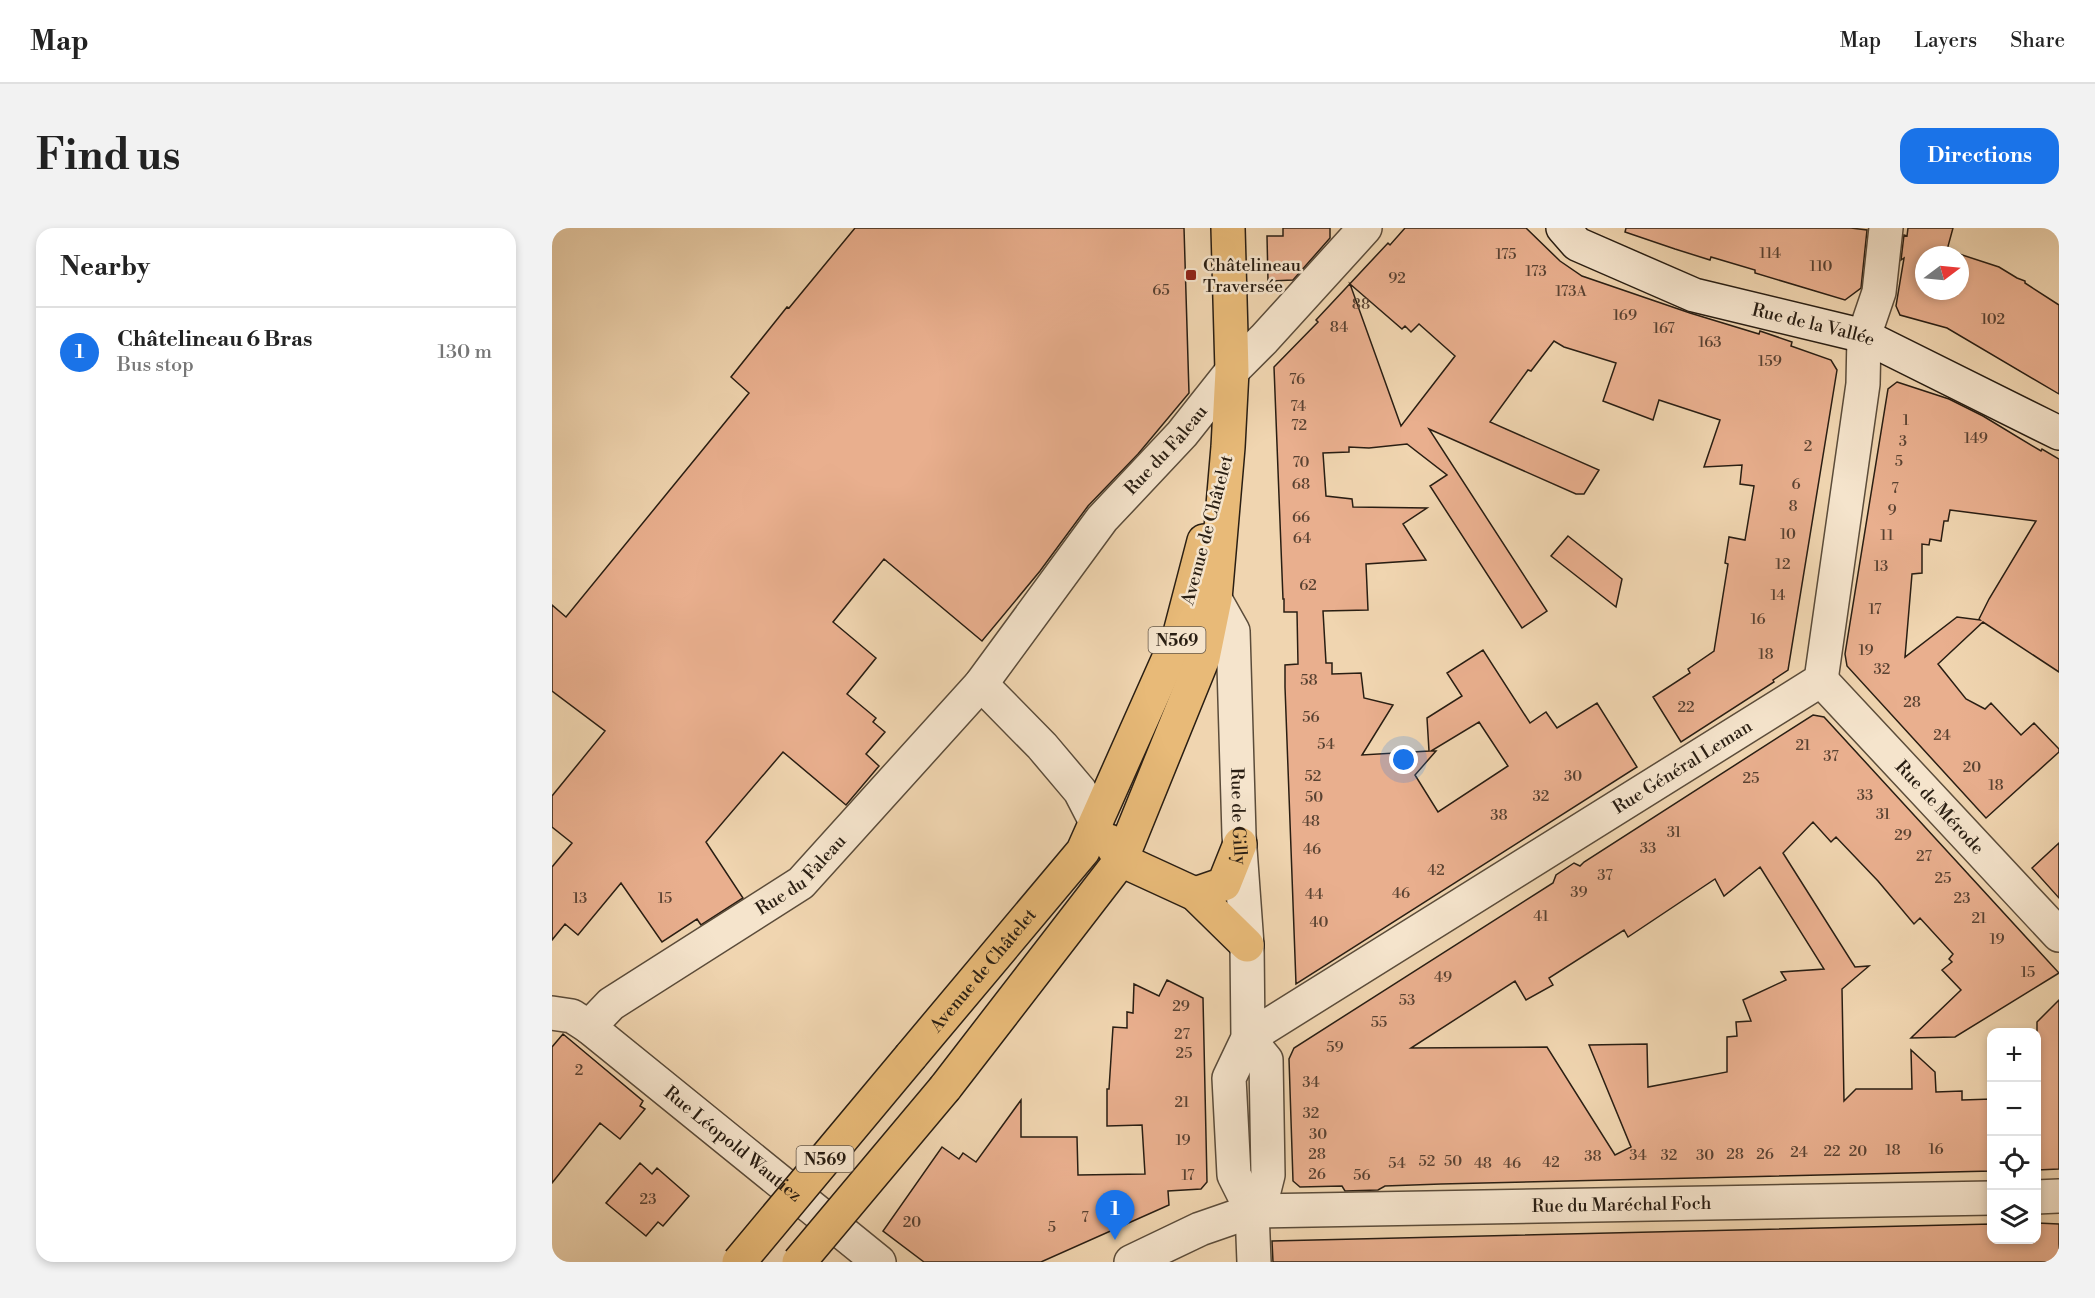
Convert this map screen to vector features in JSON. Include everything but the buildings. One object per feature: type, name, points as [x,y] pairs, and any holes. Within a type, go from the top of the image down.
[{"type":"main road","name":"N569","points":[[1228,228],[1232,371],[1228,447]]},
{"type":"main road","name":"Avenue de Châtelet","points":[[800,1262],[945,1088],[1121,860],[1203,658],[1215,598],[1228,447]]},
{"type":"main road","name":"Avenue de Châtelet","points":[[739,1262],[1083,850],[1180,633],[1228,447]]},
{"type":"main road","points":[[1096,822],[1121,860],[1195,894],[1247,945]]},
{"type":"main road","points":[[1195,894],[1224,884],[1240,844]]},
{"type":"street","name":"Rue du Faleau","points":[[589,1028],[611,1004],[801,883],[981,684],[1102,519],[1182,434],[1232,371],[1365,228]]},
{"type":"street","name":"Rue de la Vallée","points":[[1563,228],[1577,244],[1694,295],[1863,336],[2059,433]]},
{"type":"street","points":[[1821,680],[1863,384],[1863,336],[1879,292],[1886,228]]},
{"type":"street","name":"Rue de Gilly","points":[[1215,598],[1233,631],[1240,844],[1247,945],[1248,1038],[1229,1078],[1234,1175],[1252,1211],[1254,1262]]},
{"type":"street","name":"Rue de Mérode","points":[[1821,680],[2059,936]]},
{"type":"street","name":"Rue Général Leman","points":[[1248,1038],[1821,680]]},
{"type":"street","points":[[981,684],[1042,746],[1080,791],[1096,822]]},
{"type":"street","name":"Rue Léopold Wautiez","points":[[552,1013],[572,1016],[589,1028],[879,1262]]},
{"type":"street","points":[[2041,1197],[2059,1196]]},
{"type":"street","name":"Rue du Maréchal Foch","points":[[1131,1262],[1200,1229],[1252,1211],[1987,1198]]},
{"type":"place","name":"Châtelineau Traversée","points":[[1191,275]]},
{"type":"place","name":"Châtelineau 6 Bras","points":[[1115,1240]]}]
